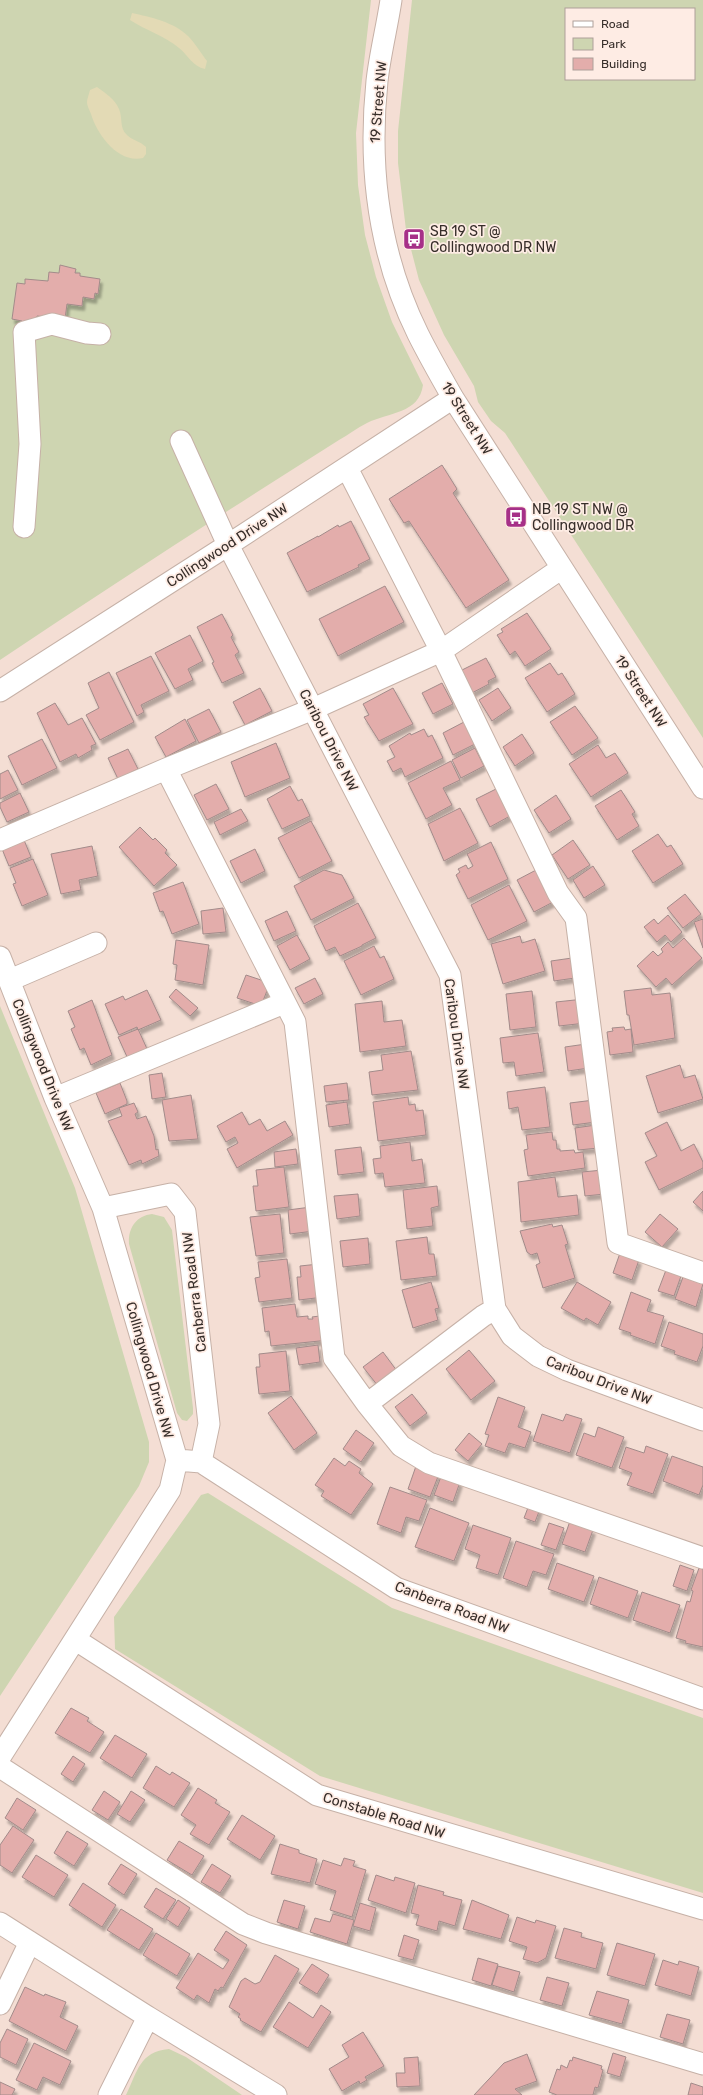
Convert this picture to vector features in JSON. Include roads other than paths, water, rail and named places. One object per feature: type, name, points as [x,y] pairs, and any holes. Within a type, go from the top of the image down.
[{"type":"street","name":"19 Street NW","points":[[391,0],[377,79],[374,159],[377,198],[384,239],[400,292],[418,334],[453,398],[703,788]]},
{"type":"street","points":[[24,527],[30,444],[24,332],[52,324],[87,334],[100,334]]},
{"type":"street","name":"Collingwood Drive NW","points":[[0,691],[228,545],[453,398]]},
{"type":"street","name":"Caribou Drive NW","points":[[181,441],[228,545],[450,975],[495,1309],[512,1336],[538,1356],[567,1370],[703,1420]]},
{"type":"street","points":[[347,468],[441,651],[558,893],[576,918],[618,1244],[703,1273]]},
{"type":"street","points":[[0,840],[166,769],[313,709],[441,651],[562,568]]},
{"type":"street","points":[[166,769],[295,1022],[334,1358],[367,1404],[401,1446],[429,1463],[703,1558]]},
{"type":"street","points":[[10,980],[96,943]]},
{"type":"street","name":"Collingwood Drive NW","points":[[0,957],[55,1098],[103,1208],[177,1460],[170,1490],[76,1640],[0,1757]]},
{"type":"street","points":[[55,1098],[284,1003]]},
{"type":"street","name":"Canberra Road NW","points":[[103,1208],[171,1194],[185,1212],[209,1424],[201,1462]]},
{"type":"street","points":[[367,1404],[483,1316],[495,1309]]},
{"type":"street","name":"Canberra Road NW","points":[[177,1460],[201,1462],[396,1588],[703,1699]]},
{"type":"street","name":"Constable Road NW","points":[[76,1640],[318,1795],[703,1909]]},
{"type":"street","points":[[0,1767],[243,1924],[266,1933],[703,2064]]},
{"type":"street","points":[[0,1923],[148,2017],[276,2095]]},
{"type":"street","points":[[0,2004],[30,1942]]},
{"type":"street","points":[[109,2095],[148,2017]]},
{"type":"place","name":"SB 19 ST @ Collingwood DR NW","points":[[414,239]]},
{"type":"place","name":"NB 19 ST NW @ Collingwood DR","points":[[516,517]]}]
